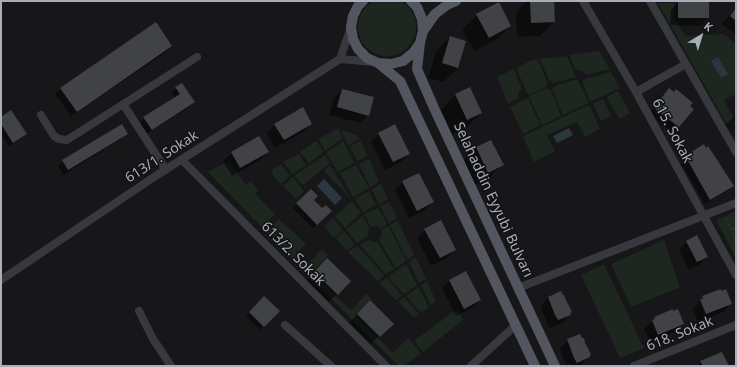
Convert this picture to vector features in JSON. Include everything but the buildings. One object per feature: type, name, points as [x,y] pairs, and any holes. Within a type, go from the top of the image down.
[{"type":"main road","points":[[351,1],[353,16]]},
{"type":"main road","points":[[363,1],[358,6],[353,16],[351,27],[353,39],[358,49],[367,58],[378,63],[400,81],[535,366]]},
{"type":"main road","points":[[411,1],[417,7],[422,19],[423,31]]},
{"type":"main road","points":[[423,31],[435,14],[447,5],[456,1]]},
{"type":"main road","name":"Selahaddin Eyyubi Bulvarı","points":[[423,31],[417,69],[555,366]]},
{"type":"main road","points":[[378,63],[390,64],[403,61],[413,53],[420,43]]},
{"type":"street","name":"615. Sokak","points":[[583,1],[636,92],[736,275]]},
{"type":"street","points":[[650,1],[734,143],[736,152]]},
{"type":"street","points":[[351,27],[340,59],[378,63]]},
{"type":"street","points":[[41,114],[54,136],[67,140],[196,57]]},
{"type":"street","name":"613/1. Sokak","points":[[1,280],[166,170],[340,59]]},
{"type":"street","points":[[636,92],[686,64]]},
{"type":"street","points":[[123,104],[166,170]]},
{"type":"street","name":"613/2. Sokak","points":[[182,160],[386,366]]},
{"type":"street","points":[[518,288],[736,203]]},
{"type":"street","points":[[139,311],[153,339],[170,366]]},
{"type":"street","points":[[285,324],[331,366]]},
{"type":"street","points":[[471,366],[516,325]]},
{"type":"street","name":"618. Sokak","points":[[634,366],[736,325]]},
{"type":"path","points":[[726,219],[736,240]]},
{"type":"path","points":[[731,230],[736,228]]},
{"type":"shaded area","points":[[387,-2],[403,3],[411,11],[416,27],[411,43],[403,51],[387,56],[371,51],[363,43],[358,27],[363,11],[371,3]]},
{"type":"shaded area","points":[[658,3],[674,3],[674,17],[685,36],[723,34],[736,45],[736,94],[725,99],[725,103],[736,122],[736,139],[735,139]]},
{"type":"shaded area","points":[[599,51],[610,69],[586,75],[580,70],[576,70],[569,55]]},
{"type":"shaded area","points":[[567,56],[576,77],[553,83],[549,80],[540,59]]},
{"type":"shaded area","points":[[718,57],[728,74],[721,78],[711,61]]},
{"type":"shaded area","points":[[532,60],[538,60],[547,82],[546,87],[528,95],[516,68]]},
{"type":"shaded area","points":[[514,69],[522,89],[518,94],[519,98],[508,104],[497,77]]},
{"type":"shaded area","points":[[611,72],[620,88],[590,102],[582,80]]},
{"type":"shaded area","points":[[577,79],[589,103],[563,115],[552,89],[555,86]]},
{"type":"shaded area","points":[[546,88],[551,90],[561,116],[542,125],[529,96]]},
{"type":"shaded area","points":[[618,91],[630,113],[619,119],[607,97]]},
{"type":"shaded area","points":[[528,98],[540,125],[523,134],[510,107]]},
{"type":"shaded area","points":[[603,99],[611,116],[601,121],[593,104]]},
{"type":"shaded area","points":[[589,105],[600,129],[585,137],[577,122],[547,135],[555,151],[534,162],[523,136]]},
{"type":"shaded area","points":[[569,128],[573,135],[557,143],[553,136]]},
{"type":"shaded area","points":[[336,129],[339,130],[343,138],[325,151],[319,139]]},
{"type":"shaded area","points":[[341,130],[356,135],[360,139],[348,145]]},
{"type":"shaded area","points":[[316,141],[324,152],[309,163],[300,152]]},
{"type":"shaded area","points":[[343,141],[354,163],[338,172],[326,153]]},
{"type":"shaded area","points":[[361,141],[367,156],[357,161],[350,146]]},
{"type":"shaded area","points":[[299,154],[306,165],[293,174],[283,162]]},
{"type":"shaded area","points":[[325,155],[330,163],[303,185],[294,176]]},
{"type":"shaded area","points":[[369,159],[379,182],[370,187],[359,164]]},
{"type":"shaded area","points":[[229,161],[246,185],[251,181],[258,190],[255,194],[275,214],[265,224],[270,228],[279,219],[306,244],[295,254],[306,266],[322,249],[328,255],[312,273],[351,310],[366,294],[372,299],[355,315],[393,353],[408,338],[421,353],[404,366],[399,366],[358,326],[208,172]]},
{"type":"shaded area","points":[[281,164],[290,176],[281,184],[272,173],[273,169]]},
{"type":"shaded area","points":[[330,165],[351,199],[324,171]]},
{"type":"shaded area","points":[[356,165],[369,188],[353,197],[340,173]]},
{"type":"shaded area","points":[[293,177],[304,191],[296,199],[283,186]]},
{"type":"shaded area","points":[[324,179],[342,198],[335,205],[317,186]]},
{"type":"shaded area","points":[[381,184],[388,199],[379,204],[372,189]]},
{"type":"shaded area","points":[[369,191],[376,205],[363,212],[355,199]]},
{"type":"shaded area","points":[[352,201],[361,213],[345,228],[335,216]]},
{"type":"shaded area","points":[[389,202],[397,218],[389,223],[380,206]]},
{"type":"shaded area","points":[[378,208],[387,224],[381,229],[377,226],[371,227],[364,214]]},
{"type":"shaded area","points":[[736,211],[736,258],[716,220]]},
{"type":"shaded area","points":[[362,216],[370,228],[368,231],[368,236],[357,243],[346,230]]},
{"type":"shaded area","points":[[333,218],[343,230],[334,238],[324,226]]},
{"type":"shaded area","points":[[398,220],[414,255],[407,260],[390,225]]},
{"type":"shaded area","points":[[388,226],[406,261],[396,268],[379,240],[382,235],[381,230]]},
{"type":"shaded area","points":[[344,231],[355,244],[347,250],[336,239]]},
{"type":"shaded area","points":[[369,239],[370,241],[377,242],[394,269],[386,274],[360,245]]},
{"type":"shaded area","points":[[664,240],[680,287],[631,307],[611,264]]},
{"type":"shaded area","points":[[357,246],[384,275],[378,281],[348,252]]},
{"type":"shaded area","points":[[416,257],[426,279],[419,283],[409,262]]},
{"type":"shaded area","points":[[406,264],[417,285],[404,294],[388,277]]},
{"type":"shaded area","points":[[604,264],[644,348],[620,358],[581,275]]},
{"type":"shaded area","points":[[387,278],[402,296],[396,300],[379,283]]},
{"type":"shaded area","points":[[427,281],[436,301],[431,305],[421,285]]},
{"type":"shaded area","points":[[418,287],[429,307],[421,313],[406,296]]},
{"type":"shaded area","points":[[404,297],[419,314],[414,317],[398,302]]},
{"type":"shaded area","points":[[457,309],[463,320],[423,352],[414,341]]}]
